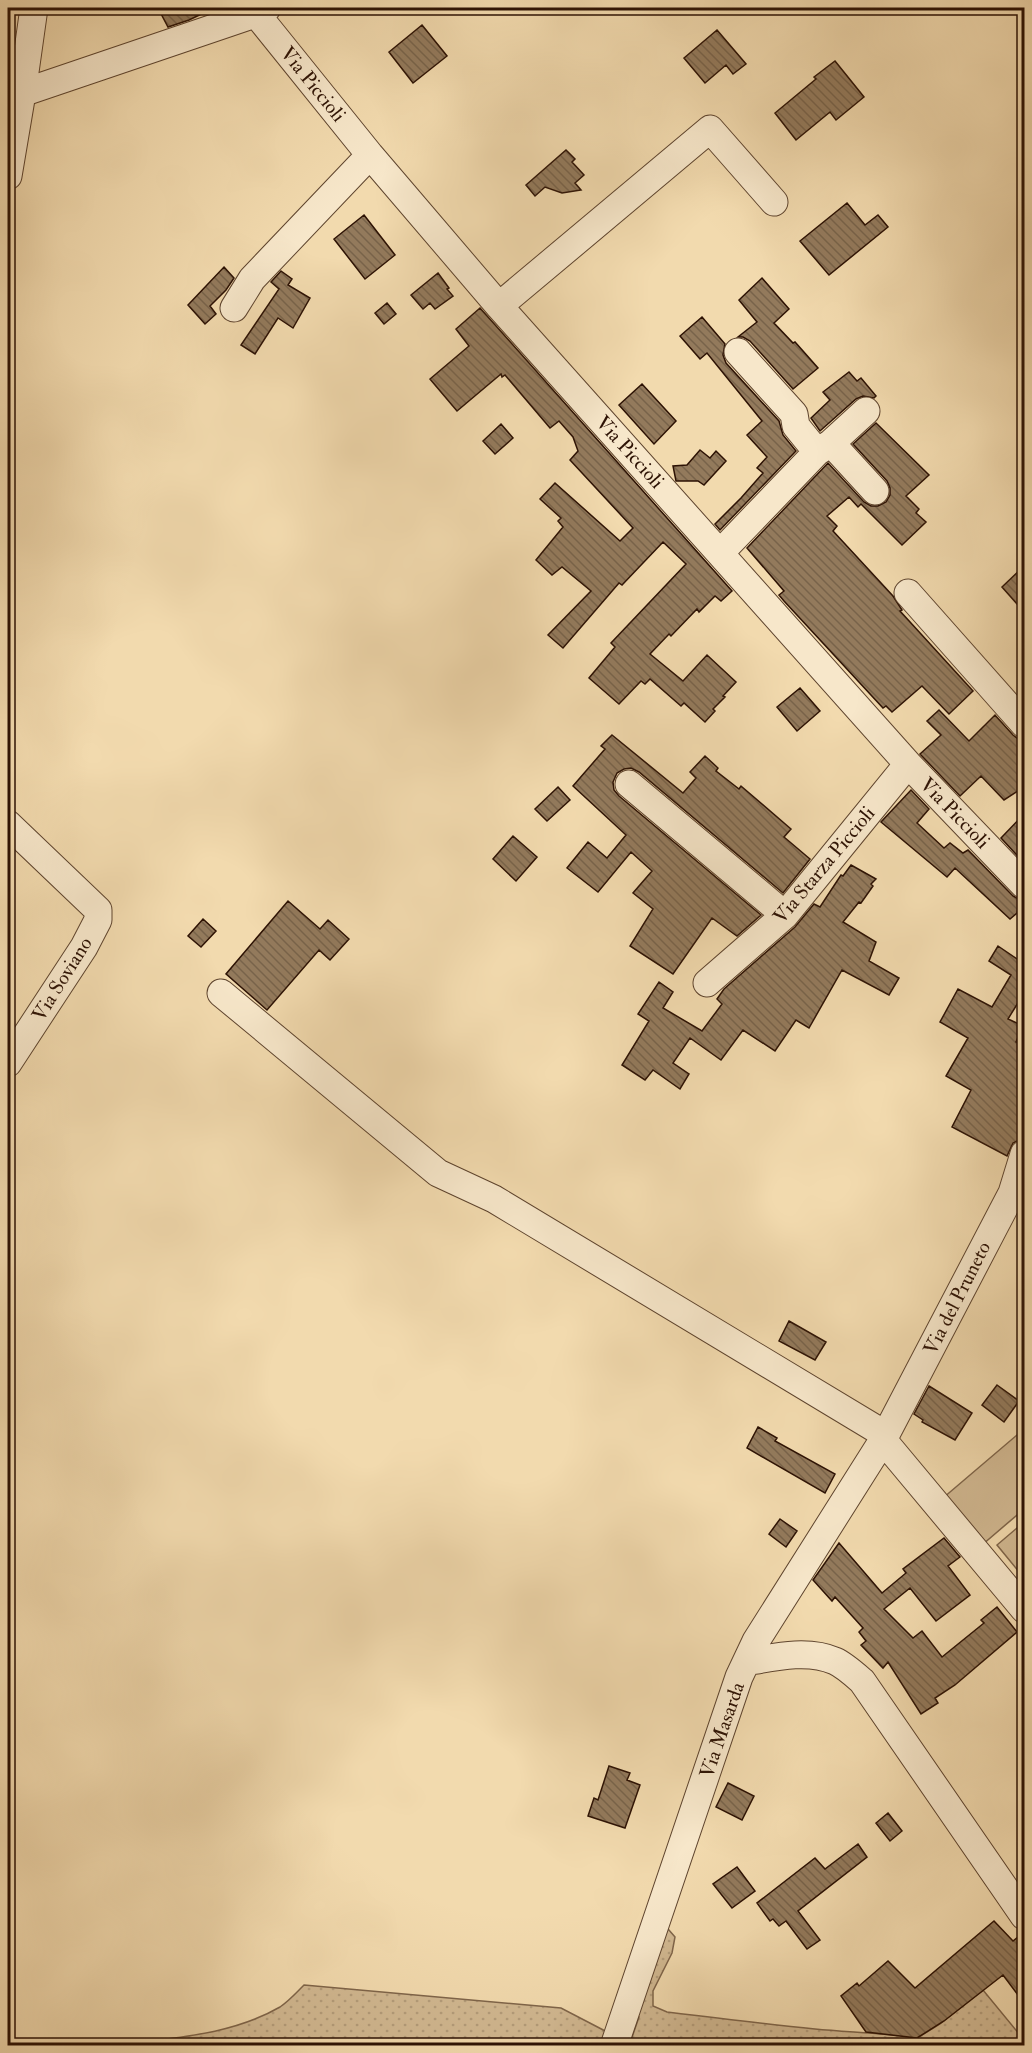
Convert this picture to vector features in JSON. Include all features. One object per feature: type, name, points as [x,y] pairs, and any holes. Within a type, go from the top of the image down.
[{"type":"street","points":[[8,176],[34,8]]},
{"type":"street","points":[[22,93],[262,12]]},
{"type":"street","name":"Via Piccioli","points":[[262,12],[370,155],[499,306],[908,764],[1024,885]]},
{"type":"street","points":[[499,306],[710,129],[774,202]]},
{"type":"street","points":[[234,308],[252,279],[370,155]]},
{"type":"street","points":[[738,351],[794,414],[796,426],[875,491]]},
{"type":"street","points":[[720,553],[824,447],[866,411]]},
{"type":"street","points":[[908,592],[1024,724]]},
{"type":"street","name":"Via Starza Piccioli","points":[[707,983],[785,915],[908,764]]},
{"type":"street","points":[[629,784],[785,915]]},
{"type":"street","name":"Via Soviano","points":[[8,824],[98,910],[98,920],[84,947],[8,1063]]},
{"type":"street","points":[[221,993],[438,1173],[494,1199],[885,1437],[1024,1609]]},
{"type":"street","name":"Via del Pruneto","points":[[885,1437],[1012,1193],[1024,1154]]},
{"type":"street","name":"Via Masarda","points":[[614,2046],[739,1677],[756,1641],[885,1437]]},
{"type":"street","points":[[746,1662],[780,1655],[810,1655],[835,1661],[862,1680],[1024,1916]]},
{"type":"shaded area","points":[[1024,1429],[1024,1509],[982,1545],[943,1498]]},
{"type":"shaded area","points":[[1024,1522],[1024,1578],[997,1545]]},
{"type":"shaded area","points":[[662,1922],[675,1937],[672,1953],[653,1991],[653,2006],[667,2012],[815,2029],[912,2037],[914,2040],[940,2024],[983,1990],[1024,2040],[1024,2046],[629,2046],[639,2017],[633,2015]]},
{"type":"shaded area","points":[[304,1985],[561,2008],[609,2033],[605,2046],[113,2046],[177,2038],[241,2024],[280,2007]]},
{"type":"building","points":[[158,8],[214,8],[168,27]]},
{"type":"building","points":[[422,25],[447,56],[413,83],[389,52]]},
{"type":"building","points":[[717,30],[746,64],[733,74],[726,65],[705,83],[684,58]]},
{"type":"building","points":[[835,61],[864,97],[836,120],[830,112],[796,140],[775,113]]},
{"type":"building","points":[[566,150],[575,159],[572,162],[584,175],[575,183],[581,190],[562,193],[545,187],[535,196],[526,185]]},
{"type":"building","points":[[847,203],[865,225],[878,215],[888,227],[829,275],[800,241]]},
{"type":"building","points":[[364,215],[395,255],[365,279],[334,239]]},
{"type":"building","points":[[224,267],[234,278],[210,306],[216,314],[205,324],[188,305]]},
{"type":"building","points":[[281,271],[292,279],[288,285],[310,298],[293,328],[278,318],[255,354],[241,345],[279,289],[271,282]]},
{"type":"building","points":[[438,273],[453,296],[435,309],[430,303],[423,309],[411,295]]},
{"type":"building","points":[[762,278],[789,309],[774,323],[818,368],[793,389],[750,341],[738,337],[757,322],[739,300]]},
{"type":"building","points":[[387,303],[396,314],[384,324],[375,313]]},
{"type":"building","points":[[480,308],[732,591],[721,601],[715,596],[699,612],[697,609],[650,654],[683,681],[707,655],[736,682],[705,722],[684,703],[681,706],[650,679],[645,684],[641,681],[619,704],[589,678],[615,647],[611,643],[686,564],[663,542],[622,585],[619,583],[563,648],[548,635],[591,591],[562,567],[552,575],[536,560],[563,527],[558,521],[561,518],[540,499],[555,483],[620,541],[633,528],[570,460],[578,451],[573,437],[559,421],[550,428],[505,375],[502,377],[501,374],[457,411],[430,379],[469,346],[456,329]]},
{"type":"building","points":[[702,317],[725,344],[723,355],[726,363],[779,421],[783,435],[796,451],[720,530],[715,524],[763,473],[757,468],[767,457],[747,435],[762,421],[707,353],[700,359],[680,336]]},
{"type":"building","points":[[849,372],[857,381],[861,378],[876,396],[874,398],[863,396],[856,399],[820,431],[811,418],[830,400],[823,392]]},
{"type":"building","points":[[642,384],[676,421],[654,444],[619,405]]},
{"type":"building","points":[[876,423],[929,475],[906,496],[919,509],[916,513],[926,522],[902,545],[861,504],[858,507],[849,497],[827,516],[837,526],[833,531],[893,596],[902,610],[900,611],[973,691],[949,714],[922,686],[892,712],[886,706],[883,708],[784,601],[779,595],[784,591],[747,548],[828,463],[864,502],[871,506],[878,506],[886,502],[890,495],[887,481],[853,444]]},
{"type":"building","points":[[501,424],[513,438],[495,454],[483,441]]},
{"type":"building","points":[[700,450],[710,458],[716,451],[726,461],[704,485],[698,481],[676,481],[673,466],[687,465]]},
{"type":"building","points":[[1024,566],[1024,612],[1002,587]]},
{"type":"building","points":[[800,688],[820,711],[797,731],[777,707]]},
{"type":"building","points":[[939,710],[969,741],[995,715],[1013,735],[1018,739],[1024,739],[1024,787],[1004,800],[981,776],[960,796],[920,754],[941,735],[927,721]]},
{"type":"building","points":[[612,735],[683,793],[696,778],[690,772],[705,756],[718,768],[716,771],[739,789],[741,786],[791,829],[784,837],[810,859],[783,893],[639,772],[631,768],[617,773],[613,782],[614,790],[619,796],[761,915],[737,936],[712,918],[673,974],[630,946],[653,909],[633,893],[652,871],[631,852],[598,892],[567,868],[588,842],[607,858],[626,835],[573,786],[605,749],[601,746]]},
{"type":"building","points":[[558,787],[570,800],[547,821],[535,809]]},
{"type":"building","points":[[911,790],[929,809],[917,823],[944,848],[950,843],[963,853],[968,850],[1013,896],[1020,900],[1017,913],[1010,919],[955,868],[947,877],[881,822]]},
{"type":"building","points":[[1024,814],[1024,863],[1001,838]]},
{"type":"building","points":[[513,836],[537,857],[516,881],[493,859]]},
{"type":"building","points":[[851,865],[876,879],[861,903],[859,902],[843,922],[876,942],[869,961],[899,978],[889,995],[842,970],[809,1028],[796,1020],[775,1051],[743,1030],[721,1060],[690,1038],[673,1063],[689,1074],[680,1089],[653,1070],[645,1080],[622,1065],[649,1021],[638,1014],[659,982],[673,992],[663,1008],[702,1031],[722,1004],[717,999],[724,989],[795,927],[814,904],[820,907],[841,875],[843,876]]},
{"type":"building","points":[[288,901],[320,929],[328,920],[349,939],[330,960],[319,950],[267,1010],[226,974]]},
{"type":"building","points":[[203,919],[216,931],[201,947],[188,936]]},
{"type":"building","points":[[998,946],[1020,961],[1024,953],[1024,993],[1008,1019],[1023,1026],[1016,1042],[1024,1046],[1024,1133],[1021,1139],[1013,1143],[1007,1156],[952,1127],[971,1090],[946,1076],[968,1038],[940,1022],[958,989],[992,1007],[1011,975],[989,961]]},
{"type":"building","points":[[789,1321],[826,1342],[815,1360],[779,1341]]},
{"type":"building","points":[[997,1385],[1019,1401],[1004,1422],[982,1405]]},
{"type":"building","points":[[929,1386],[972,1413],[955,1440],[922,1422],[923,1420],[914,1414]]},
{"type":"building","points":[[758,1427],[777,1438],[775,1441],[835,1474],[825,1493],[747,1448]]},
{"type":"building","points":[[780,1519],[797,1531],[786,1547],[769,1534]]},
{"type":"building","points":[[944,1538],[960,1557],[948,1566],[970,1595],[936,1621],[910,1588],[884,1609],[913,1638],[922,1631],[942,1657],[984,1623],[981,1620],[997,1607],[1017,1632],[955,1685],[935,1698],[938,1703],[921,1714],[888,1662],[883,1668],[861,1645],[866,1641],[859,1632],[863,1628],[835,1597],[832,1601],[813,1580],[839,1543],[882,1593],[906,1573],[903,1569]]},
{"type":"building","points":[[609,1766],[630,1773],[627,1780],[640,1785],[625,1828],[588,1816],[594,1798],[598,1800]]},
{"type":"building","points":[[728,1783],[754,1796],[742,1820],[716,1807]]},
{"type":"building","points":[[888,1813],[902,1831],[890,1841],[876,1823]]},
{"type":"building","points":[[858,1844],[867,1857],[798,1911],[820,1940],[807,1949],[786,1921],[779,1926],[773,1919],[770,1921],[757,1903],[815,1858],[825,1869]]},
{"type":"building","points":[[737,1867],[755,1891],[732,1908],[713,1884]]},
{"type":"building","points":[[994,1921],[1013,1941],[1024,1932],[1024,2003],[1003,1975],[944,2021],[917,2038],[866,2032],[841,1996],[857,1983],[859,1986],[888,1961],[915,1988]]}]
